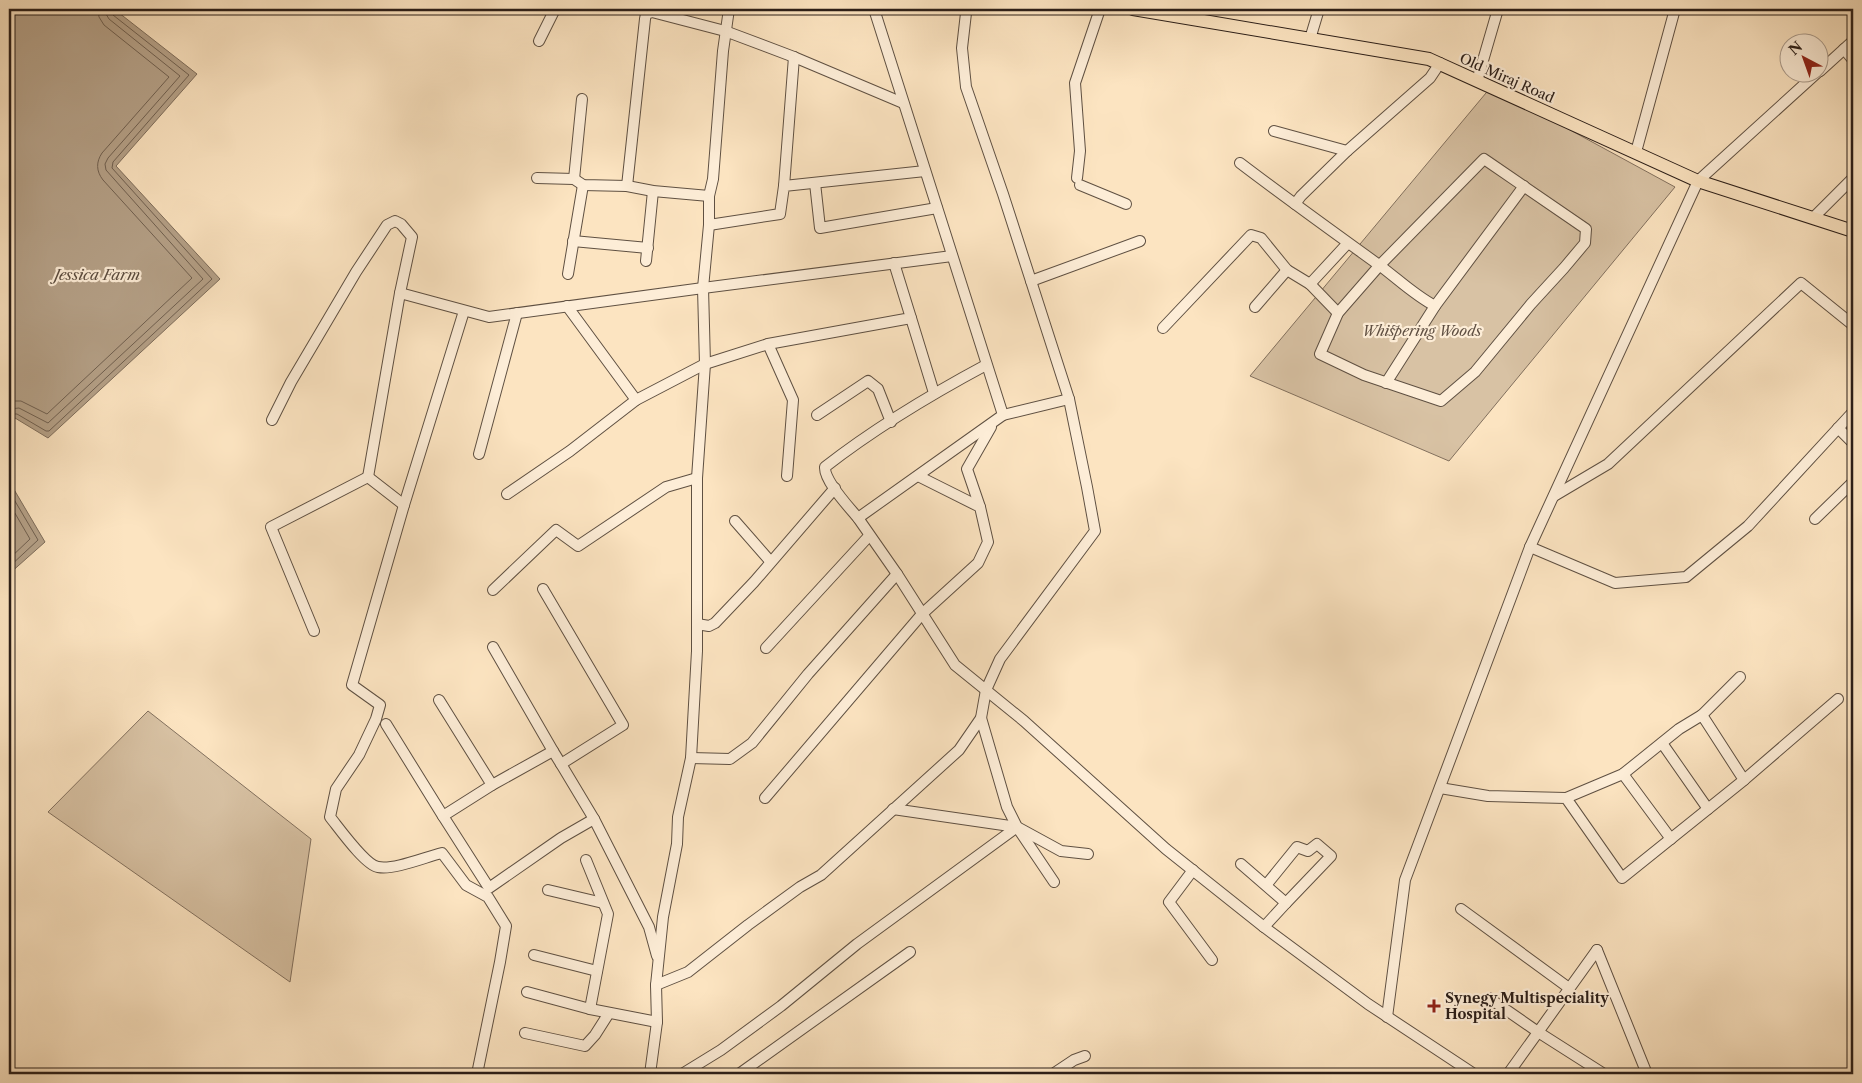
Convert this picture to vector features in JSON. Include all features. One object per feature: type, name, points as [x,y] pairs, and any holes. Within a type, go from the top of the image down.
[{"type":"main road","name":"Old Miraj Road","points":[[1133,9],[1179,12],[1310,39],[1429,59],[1698,181],[1853,231]]},
{"type":"street","points":[[539,41],[555,9]]},
{"type":"street","points":[[650,1074],[656,1022],[656,985],[663,917],[677,844],[678,817],[691,758],[697,624],[697,478],[705,364],[703,288],[709,225],[709,196],[725,31],[729,9]]},
{"type":"street","points":[[766,798],[922,614],[978,563],[988,542],[980,507],[967,469],[998,418],[986,364],[874,9]]},
{"type":"street","points":[[969,9],[966,13],[962,48],[966,87],[1003,194],[1068,399],[1095,531],[1000,659],[986,690],[982,718],[1007,807],[1017,827],[1054,882]]},
{"type":"street","points":[[1100,9],[1076,83],[1080,151],[1078,181],[1126,204]]},
{"type":"street","points":[[1310,39],[1319,9]]},
{"type":"street","points":[[1477,80],[1498,9]]},
{"type":"street","points":[[1636,152],[1675,9]]},
{"type":"street","points":[[627,186],[644,19],[646,14],[652,12],[725,31],[794,57],[903,103]]},
{"type":"street","points":[[1830,62],[1853,40]]},
{"type":"street","points":[[1844,49],[1853,60]]},
{"type":"street","points":[[709,225],[780,214],[794,57]]},
{"type":"street","points":[[1295,204],[1347,151],[1430,78],[1440,64]]},
{"type":"street","points":[[1388,1017],[1405,880],[1530,547],[1698,181],[1808,82]]},
{"type":"street","points":[[574,179],[582,99]]},
{"type":"street","points":[[1274,131],[1347,151]]},
{"type":"street","points":[[1484,159],[1586,229],[1585,242],[1564,268],[1531,304],[1475,372],[1441,401],[1364,376],[1320,354],[1338,313],[1379,266],[1484,159]]},
{"type":"street","points":[[1240,163],[1347,244],[1434,306]]},
{"type":"street","points":[[784,186],[925,171]]},
{"type":"street","points":[[537,178],[574,179],[583,185],[627,186],[653,191],[709,196]]},
{"type":"street","points":[[1813,218],[1853,178]]},
{"type":"street","points":[[815,183],[820,228],[937,208]]},
{"type":"street","points":[[568,274],[583,185]]},
{"type":"street","points":[[1386,383],[1434,306],[1524,186]]},
{"type":"street","points":[[646,261],[653,191]]},
{"type":"street","points":[[272,420],[291,382],[356,272],[387,225],[396,221],[412,237],[400,293],[368,477]]},
{"type":"street","points":[[1163,328],[1252,235],[1261,238],[1287,270],[1310,284],[1338,313]]},
{"type":"street","points":[[573,241],[648,248]]},
{"type":"street","points":[[1031,281],[1140,241]]},
{"type":"street","points":[[1310,284],[1347,244]]},
{"type":"street","points":[[400,293],[489,317],[952,256]]},
{"type":"street","points":[[894,263],[934,393]]},
{"type":"street","points":[[1255,307],[1287,270]]},
{"type":"street","points":[[1554,496],[1608,464],[1801,283],[1853,325]]},
{"type":"street","points":[[566,306],[636,400]]},
{"type":"street","points":[[464,311],[404,505],[352,686],[380,705],[376,719],[359,754],[336,789],[330,817],[362,856],[376,867],[393,867],[442,852],[466,885],[488,897],[506,926],[477,1074]]},
{"type":"street","points":[[479,454],[518,313]]},
{"type":"street","points":[[507,494],[570,451],[636,400],[705,364],[768,344],[911,318]]},
{"type":"street","points":[[768,344],[793,400],[787,476]]},
{"type":"street","points":[[986,364],[934,393],[825,467],[825,473],[897,574],[955,665],[1024,721],[1166,849],[1264,928],[1316,967],[1474,1074]]},
{"type":"street","points":[[817,415],[868,381],[878,389],[891,422]]},
{"type":"street","points":[[858,518],[998,418],[1068,399]]},
{"type":"street","points":[[1530,547],[1615,583],[1686,578],[1748,526],[1853,412]]},
{"type":"street","points":[[1838,428],[1853,443]]},
{"type":"street","points":[[918,476],[980,507]]},
{"type":"street","points":[[368,477],[404,505]]},
{"type":"street","points":[[314,631],[271,527],[368,477]]},
{"type":"street","points":[[493,590],[556,530],[578,546],[666,487],[697,478]]},
{"type":"street","points":[[1815,519],[1853,482]]},
{"type":"street","points":[[697,624],[709,626],[716,623],[835,488]]},
{"type":"street","points":[[735,521],[770,561]]},
{"type":"street","points":[[766,648],[869,536]]},
{"type":"street","points":[[691,758],[730,759],[752,743],[808,674],[897,574]]},
{"type":"street","points":[[543,589],[623,725],[561,764]]},
{"type":"street","points":[[493,647],[594,819],[649,927],[659,962]]},
{"type":"street","points":[[1440,788],[1488,796],[1566,798],[1623,774],[1679,728],[1702,715],[1740,677]]},
{"type":"street","points":[[1566,798],[1622,878],[1744,780],[1838,699]]},
{"type":"street","points":[[439,700],[492,785]]},
{"type":"street","points":[[1702,715],[1744,780]]},
{"type":"street","points":[[656,985],[688,972],[800,887],[821,875],[959,750],[982,718]]},
{"type":"street","points":[[386,724],[489,888],[562,838],[594,819]]},
{"type":"street","points":[[1662,743],[1708,809]]},
{"type":"street","points":[[443,816],[492,785],[553,751]]},
{"type":"street","points":[[1623,774],[1671,839]]},
{"type":"street","points":[[893,809],[1017,827],[1061,850],[1088,854]]},
{"type":"street","points":[[682,1074],[721,1050],[781,1006],[857,944],[1017,827]]},
{"type":"street","points":[[1264,928],[1331,856],[1317,844],[1308,851],[1297,847],[1267,884]]},
{"type":"street","points":[[586,860],[608,914],[590,1009]]},
{"type":"street","points":[[1240,864],[1286,903]]},
{"type":"street","points":[[1193,870],[1170,902],[1212,960]]},
{"type":"street","points":[[548,890],[603,903]]},
{"type":"street","points":[[1461,909],[1569,988]]},
{"type":"street","points":[[1508,1074],[1597,950],[1647,1074]]},
{"type":"street","points":[[739,1074],[910,952]]},
{"type":"street","points":[[534,954],[597,971]]},
{"type":"street","points":[[527,992],[590,1009],[656,1022]]},
{"type":"street","points":[[1489,998],[1604,1074]]},
{"type":"street","points":[[525,1032],[585,1046],[609,1013]]},
{"type":"street","points":[[1053,1074],[1074,1060],[1086,1056]]},
{"type":"green space","name":"Whispering Woods","points":[[1491,87],[1675,187],[1449,461],[1250,376]]},
{"type":"green space","points":[[148,711],[311,839],[290,982],[48,812]]},
{"type":"water","name":"Jessica Farm","points":[[9,9],[114,9],[197,74],[116,166],[220,279],[48,438],[15,418],[9,426]]},
{"type":"water","points":[[9,481],[45,542],[9,574]]},
{"type":"place","name":"Synegy Multispeciality Hospital","points":[[1434,1006]]}]
